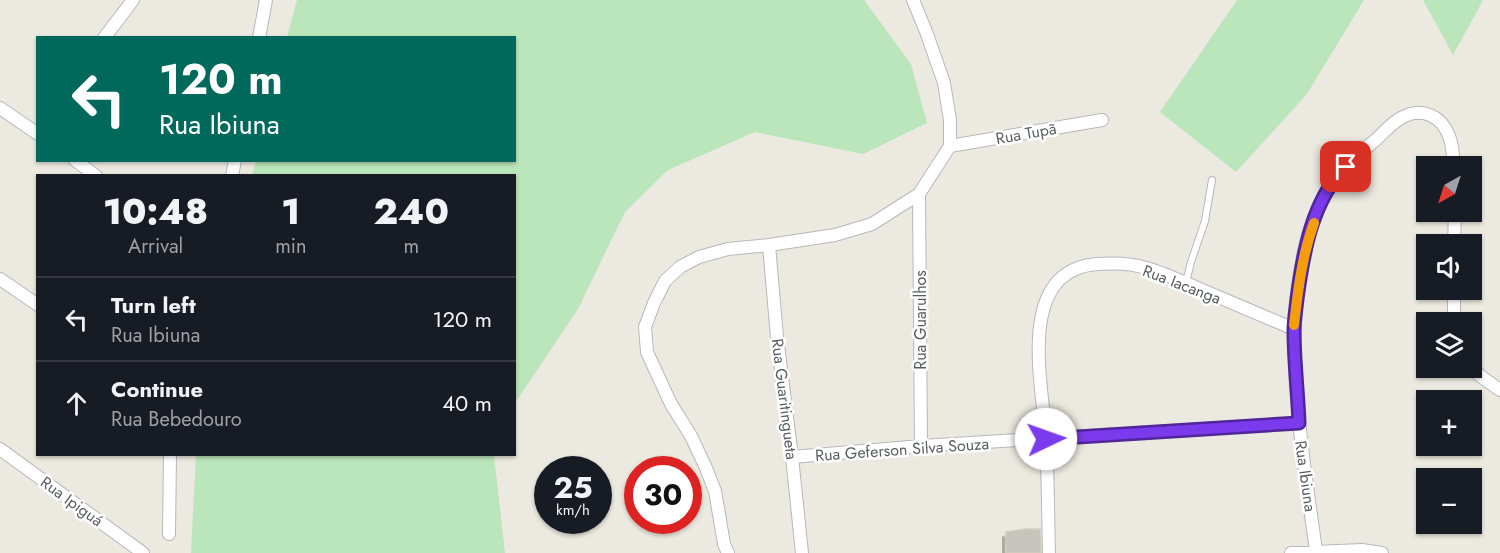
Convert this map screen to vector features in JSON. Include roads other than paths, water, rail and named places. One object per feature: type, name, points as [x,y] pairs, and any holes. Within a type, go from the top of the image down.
[{"type":"street","points":[[106,36],[133,0]]},
{"type":"street","points":[[259,36],[266,0]]},
{"type":"street","points":[[728,553],[723,544],[715,491],[691,436],[671,404],[650,360],[645,327],[665,281],[680,267],[699,257],[728,249],[835,235],[872,224],[919,194],[950,146],[950,120],[944,83],[912,0]]},
{"type":"street","points":[[0,108],[36,129]]},
{"type":"street","name":"Rua Ibiuna","points":[[1316,552],[1299,423],[1294,329],[1306,242],[1320,203],[1337,176],[1399,119],[1412,113],[1423,112],[1435,117],[1444,126],[1451,140],[1453,156]]},
{"type":"street","name":"Rua Tupã","points":[[950,146],[1102,120]]},
{"type":"street","points":[[78,162],[93,174]]},
{"type":"street","name":"Rua Guarulhos","points":[[919,194],[921,446]]},
{"type":"street","name":"Rua Guaritingueta","points":[[769,245],[777,337],[802,553]]},
{"type":"street","name":"Rua Iacanga","points":[[1049,553],[1046,439],[1039,359],[1040,322],[1046,300],[1055,284],[1068,273],[1086,265],[1110,263],[1145,267],[1294,329]]},
{"type":"street","points":[[0,279],[36,304]]},
{"type":"street","points":[[1482,377],[1500,390]]},
{"type":"street","name":"Rua Geferson Silva Souza","points":[[792,457],[921,446],[1299,423]]},
{"type":"street","name":"Rua Ipiguá","points":[[0,449],[143,553]]},
{"type":"street","points":[[169,534],[170,456]]},
{"type":"street","points":[[1291,553],[1362,550],[1382,553]]},
{"type":"lane","points":[[1186,283],[1205,221],[1212,180]]}]
